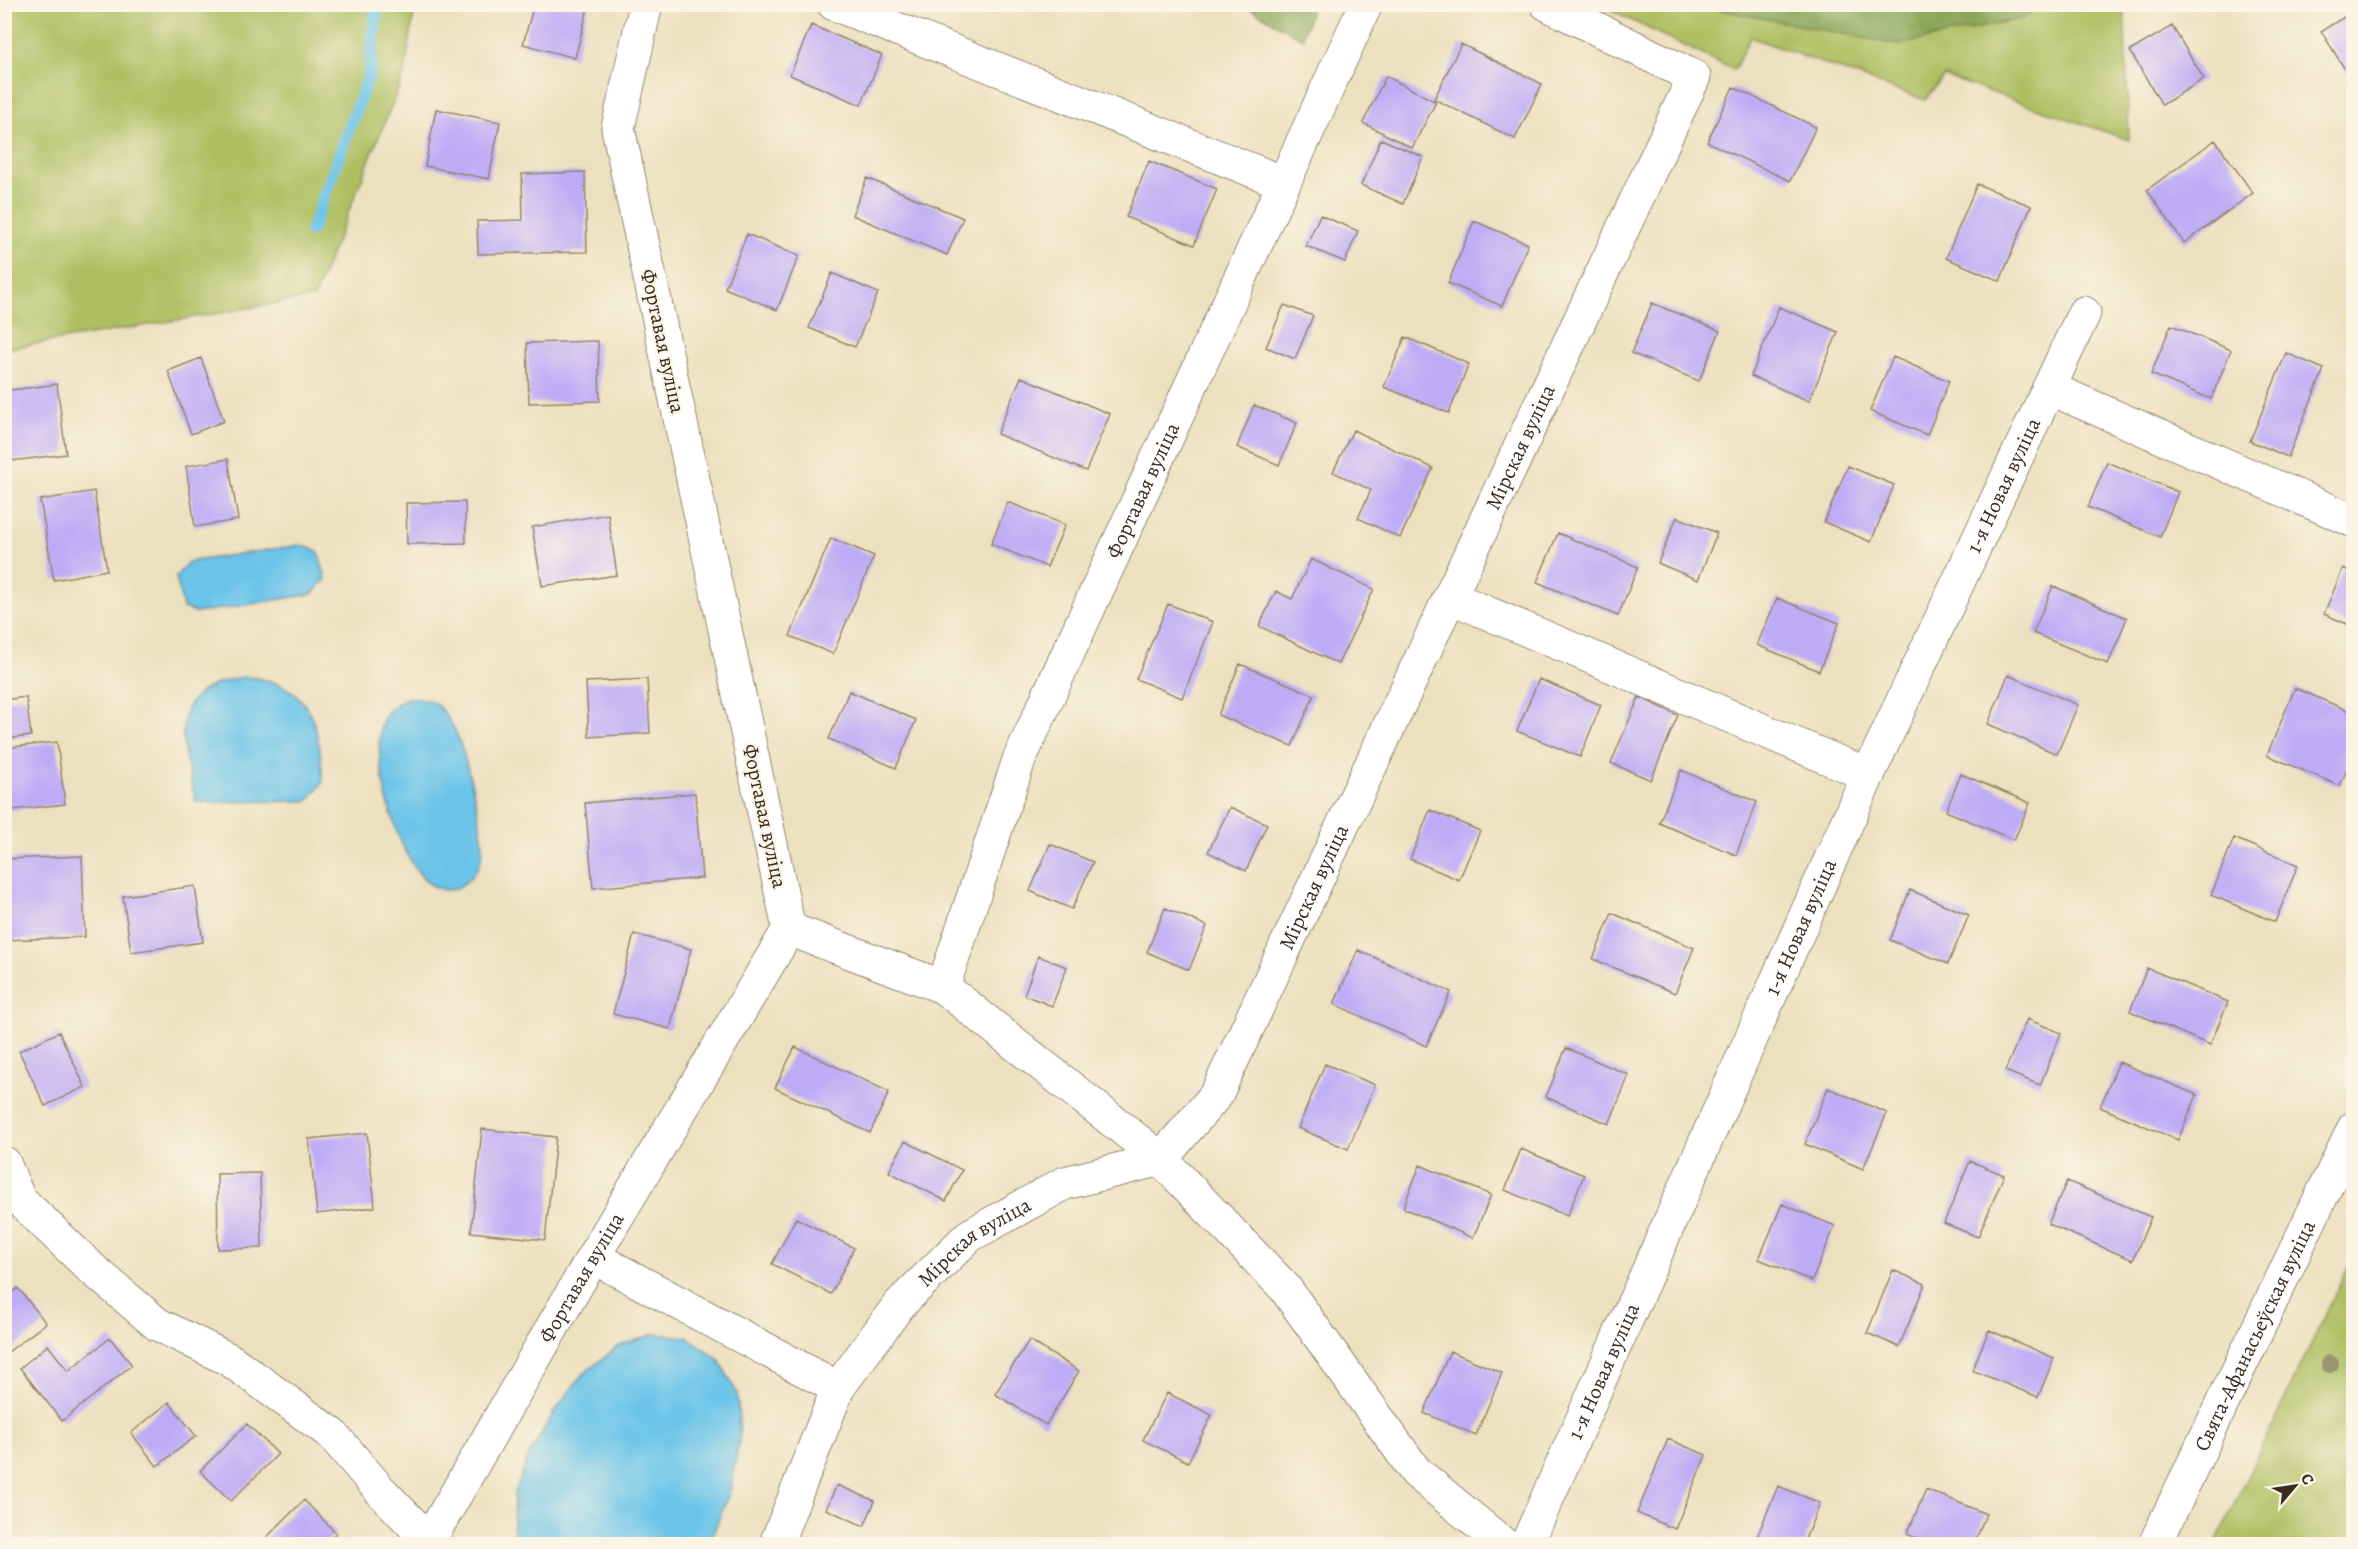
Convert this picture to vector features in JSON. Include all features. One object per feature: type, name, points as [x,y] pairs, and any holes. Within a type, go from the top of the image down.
[{"type":"street","name":"Фортавая вуліца","points":[[428,1543],[593,1257],[789,929],[618,128],[646,4]]},
{"type":"street","points":[[834,4],[1284,183]]},
{"type":"street","name":"Фортавая вуліца","points":[[943,987],[1019,760],[1366,4]]},
{"type":"street","name":"Мірская вуліца","points":[[776,1545],[838,1388],[899,1305],[969,1236],[1065,1183],[1161,1159],[1215,1095],[1694,77],[1547,4]]},
{"type":"street","name":"1-я Новая вуліца","points":[[1527,1545],[1868,775],[2084,313]]},
{"type":"street","points":[[2049,388],[2354,521]]},
{"type":"street","points":[[1450,597],[1868,775]]},
{"type":"street","points":[[789,929],[943,987],[1161,1159],[1286,1288],[1416,1472],[1503,1545]]},
{"type":"street","name":"Свята-Афанасьеўская вуліца","points":[[2155,1545],[2354,1128]]},
{"type":"street","points":[[4,1163],[19,1199],[90,1267],[157,1324],[230,1360],[333,1434],[428,1543]]},
{"type":"street","points":[[593,1257],[838,1388]]},
{"type":"green space","points":[[5,4],[415,5],[405,72],[314,297],[5,349]]},
{"type":"green space","points":[[1244,5],[1313,5],[1302,39]]},
{"type":"green space","points":[[1600,5],[2124,5],[2129,140],[1944,76],[1925,100],[1750,37],[1734,70]]},
{"type":"green space","points":[[1696,5],[2038,5],[2024,18],[1899,45]]},
{"type":"green space","points":[[2353,1257],[2353,1544],[2215,1544]]},
{"type":"water","points":[[300,545],[318,551],[326,579],[312,594],[196,613],[183,608],[176,577],[188,562]]},
{"type":"water","points":[[246,677],[268,681],[286,688],[299,697],[308,710],[319,742],[323,782],[308,801],[196,802],[183,738],[184,720],[189,705],[201,692],[219,683]]},
{"type":"water","points":[[407,698],[428,700],[440,708],[458,738],[471,782],[479,816],[481,860],[470,878],[453,889],[446,890],[430,884],[415,868],[403,846],[385,791],[379,740],[382,723],[395,705]]},
{"type":"water","points":[[654,1334],[688,1337],[719,1360],[737,1393],[740,1433],[731,1488],[709,1544],[519,1544],[513,1527],[514,1495],[529,1455],[553,1414],[580,1377],[617,1347]]},
{"type":"building","points":[[534,4],[589,4],[575,58],[523,44]]},
{"type":"building","points":[[964,4],[998,4],[997,12]]},
{"type":"building","points":[[2354,11],[2354,84],[2321,31]]},
{"type":"building","points":[[811,25],[882,55],[861,105],[790,75]]},
{"type":"building","points":[[2172,26],[2204,79],[2162,105],[2130,51]]},
{"type":"building","points":[[1461,44],[1542,84],[1515,139],[1434,99]]},
{"type":"building","points":[[1386,76],[1436,102],[1412,148],[1363,123]]},
{"type":"building","points":[[1733,87],[1816,127],[1790,181],[1707,142]]},
{"type":"building","points":[[436,109],[500,122],[489,179],[425,166]]},
{"type":"building","points":[[1381,139],[1423,157],[1403,204],[1361,185]]},
{"type":"building","points":[[2215,140],[2253,193],[2184,243],[2147,190]]},
{"type":"building","points":[[1149,161],[1217,189],[1194,245],[1126,217]]},
{"type":"building","points":[[585,172],[587,252],[478,254],[477,221],[523,220],[522,174]]},
{"type":"building","points":[[867,178],[963,218],[947,255],[852,215]]},
{"type":"building","points":[[1977,184],[2031,206],[2000,281],[1946,258]]},
{"type":"building","points":[[1320,215],[1358,231],[1345,262],[1306,246]]},
{"type":"building","points":[[1474,221],[1528,244],[1502,306],[1448,283]]},
{"type":"building","points":[[747,234],[799,256],[777,310],[725,288]]},
{"type":"building","points":[[832,273],[878,293],[855,347],[809,328]]},
{"type":"building","points":[[1652,303],[1720,331],[1699,381],[1631,353]]},
{"type":"building","points":[[1284,305],[1313,316],[1295,359],[1266,347]]},
{"type":"building","points":[[1779,307],[1838,332],[1809,401],[1751,376]]},
{"type":"building","points":[[2171,325],[2231,350],[2211,399],[2151,374]]},
{"type":"building","points":[[1405,337],[1469,364],[1449,413],[1384,387]]},
{"type":"building","points":[[598,341],[600,401],[529,403],[527,343]]},
{"type":"building","points":[[2286,353],[2324,369],[2288,457],[2250,441]]},
{"type":"building","points":[[1893,357],[1949,381],[1927,435],[1870,411]]},
{"type":"building","points":[[201,358],[224,421],[191,434],[168,371]]},
{"type":"building","points":[[1021,377],[1110,414],[1086,471],[997,434]]},
{"type":"building","points":[[57,384],[66,454],[4,462],[4,391]]},
{"type":"building","points":[[1254,405],[1297,423],[1279,465],[1237,447]]},
{"type":"building","points":[[1353,430],[1433,468],[1400,538],[1358,518],[1371,490],[1333,472]]},
{"type":"building","points":[[228,459],[238,520],[195,527],[186,466]]},
{"type":"building","points":[[2107,462],[2178,492],[2160,537],[2088,507]]},
{"type":"building","points":[[1848,466],[1894,485],[1871,542],[1824,522]]},
{"type":"building","points":[[94,491],[107,570],[54,580],[40,500]]},
{"type":"building","points":[[465,502],[466,543],[407,544],[406,503]]},
{"type":"building","points":[[1008,502],[1065,525],[1047,567],[991,544]]},
{"type":"building","points":[[608,514],[617,575],[542,586],[532,527]]},
{"type":"building","points":[[1677,517],[1717,533],[1698,580],[1658,563]]},
{"type":"building","points":[[1558,533],[1638,567],[1618,616],[1537,582]]},
{"type":"building","points":[[831,538],[874,556],[833,654],[790,636]]},
{"type":"building","points":[[1311,559],[1374,589],[1338,664],[1259,626],[1276,591],[1292,599]]},
{"type":"building","points":[[2343,568],[2354,573],[2354,627],[2324,614]]},
{"type":"building","points":[[2053,586],[2127,618],[2108,664],[2033,633]]},
{"type":"building","points":[[1777,598],[1839,623],[1819,671],[1757,645]]},
{"type":"building","points":[[1168,604],[1213,622],[1182,698],[1136,679]]},
{"type":"building","points":[[1240,664],[1314,695],[1292,746],[1218,715]]},
{"type":"building","points":[[2008,675],[2078,705],[2057,754],[1988,724]]},
{"type":"building","points":[[647,679],[650,733],[589,737],[586,682]]},
{"type":"building","points":[[1539,679],[1601,705],[1580,757],[1517,731]]},
{"type":"building","points":[[2295,688],[2354,713],[2354,753],[2340,786],[2267,755]]},
{"type":"building","points":[[849,691],[916,720],[896,768],[829,739]]},
{"type":"building","points":[[26,697],[31,736],[4,739],[4,700]]},
{"type":"building","points":[[1639,697],[1678,715],[1651,780],[1611,763]]},
{"type":"building","points":[[57,742],[65,804],[4,811],[4,748]]},
{"type":"building","points":[[1681,770],[1757,802],[1736,855],[1659,823]]},
{"type":"building","points":[[1961,774],[2030,803],[2014,840],[1946,811]]},
{"type":"building","points":[[695,793],[702,878],[593,888],[585,803]]},
{"type":"building","points":[[1230,807],[1267,824],[1246,871],[1208,852]]},
{"type":"building","points":[[1430,810],[1480,831],[1459,880],[1410,859]]},
{"type":"building","points":[[2234,838],[2298,865],[2275,922],[2211,895]]},
{"type":"building","points":[[1050,844],[1093,862],[1072,909],[1030,891]]},
{"type":"building","points":[[82,856],[85,937],[4,940],[4,859]]},
{"type":"building","points":[[195,886],[203,942],[131,952],[123,896]]},
{"type":"building","points":[[1910,890],[1969,915],[1948,964],[1890,940]]},
{"type":"building","points":[[1165,908],[1207,926],[1189,970],[1147,952]]},
{"type":"building","points":[[1612,913],[1694,948],[1675,993],[1593,959]]},
{"type":"building","points":[[634,934],[691,949],[670,1029],[613,1014]]},
{"type":"building","points":[[1358,950],[1451,992],[1426,1046],[1334,1004]]},
{"type":"building","points":[[1038,956],[1067,967],[1052,1006],[1024,995]]},
{"type":"building","points":[[2147,968],[2228,1002],[2210,1045],[2130,1011]]},
{"type":"building","points":[[2027,1019],[2061,1033],[2040,1085],[2005,1071]]},
{"type":"building","points":[[59,1032],[85,1087],[45,1106],[19,1051]]},
{"type":"building","points":[[795,1047],[889,1092],[870,1133],[775,1088]]},
{"type":"building","points":[[1566,1048],[1629,1075],[1609,1124],[1546,1097]]},
{"type":"building","points":[[2119,1062],[2197,1095],[2178,1140],[2100,1107]]},
{"type":"building","points":[[1325,1064],[1375,1085],[1348,1149],[1298,1128]]},
{"type":"building","points":[[1828,1088],[1887,1113],[1863,1169],[1805,1144]]},
{"type":"building","points":[[482,1129],[556,1137],[545,1240],[471,1232]]},
{"type":"building","points":[[367,1133],[375,1207],[317,1214],[309,1139]]},
{"type":"building","points":[[905,1141],[962,1170],[946,1201],[889,1172]]},
{"type":"building","points":[[1521,1149],[1584,1175],[1567,1216],[1505,1190]]},
{"type":"building","points":[[1970,1161],[2004,1175],[1978,1237],[1944,1223]]},
{"type":"building","points":[[1420,1165],[1491,1195],[1473,1238],[1403,1208]]},
{"type":"building","points":[[260,1173],[262,1248],[218,1249],[217,1174]]},
{"type":"building","points":[[2067,1181],[2151,1217],[2133,1260],[2048,1224]]},
{"type":"building","points":[[1782,1204],[1835,1226],[1812,1281],[1759,1259]]},
{"type":"building","points":[[796,1218],[854,1248],[831,1294],[772,1264]]},
{"type":"building","points":[[1893,1270],[1925,1284],[1899,1347],[1867,1333]]},
{"type":"building","points":[[18,1288],[46,1323],[4,1355],[4,1299]]},
{"type":"building","points":[[1989,1330],[2054,1358],[2038,1397],[1972,1370]]},
{"type":"building","points":[[110,1338],[132,1365],[62,1421],[20,1368],[48,1345],[68,1371]]},
{"type":"building","points":[[1029,1340],[1079,1371],[1046,1425],[995,1394]]},
{"type":"building","points":[[1450,1351],[1502,1373],[1476,1435],[1424,1413]]},
{"type":"building","points":[[1167,1393],[1212,1415],[1188,1462],[1143,1440]]},
{"type":"building","points":[[169,1402],[196,1436],[157,1466],[131,1433]]},
{"type":"building","points":[[247,1424],[278,1454],[231,1501],[200,1471]]},
{"type":"building","points":[[1668,1439],[1706,1455],[1675,1529],[1637,1513]]},
{"type":"building","points":[[837,1485],[875,1501],[864,1526],[826,1509]]},
{"type":"building","points":[[1778,1486],[1820,1503],[1803,1544],[1754,1544]]},
{"type":"building","points":[[1926,1489],[1986,1514],[1974,1544],[1932,1544],[1907,1534]]},
{"type":"building","points":[[304,1500],[336,1533],[325,1544],[260,1544]]},
{"type":"waterway","points":[[311,231],[369,75],[377,4]]}]
